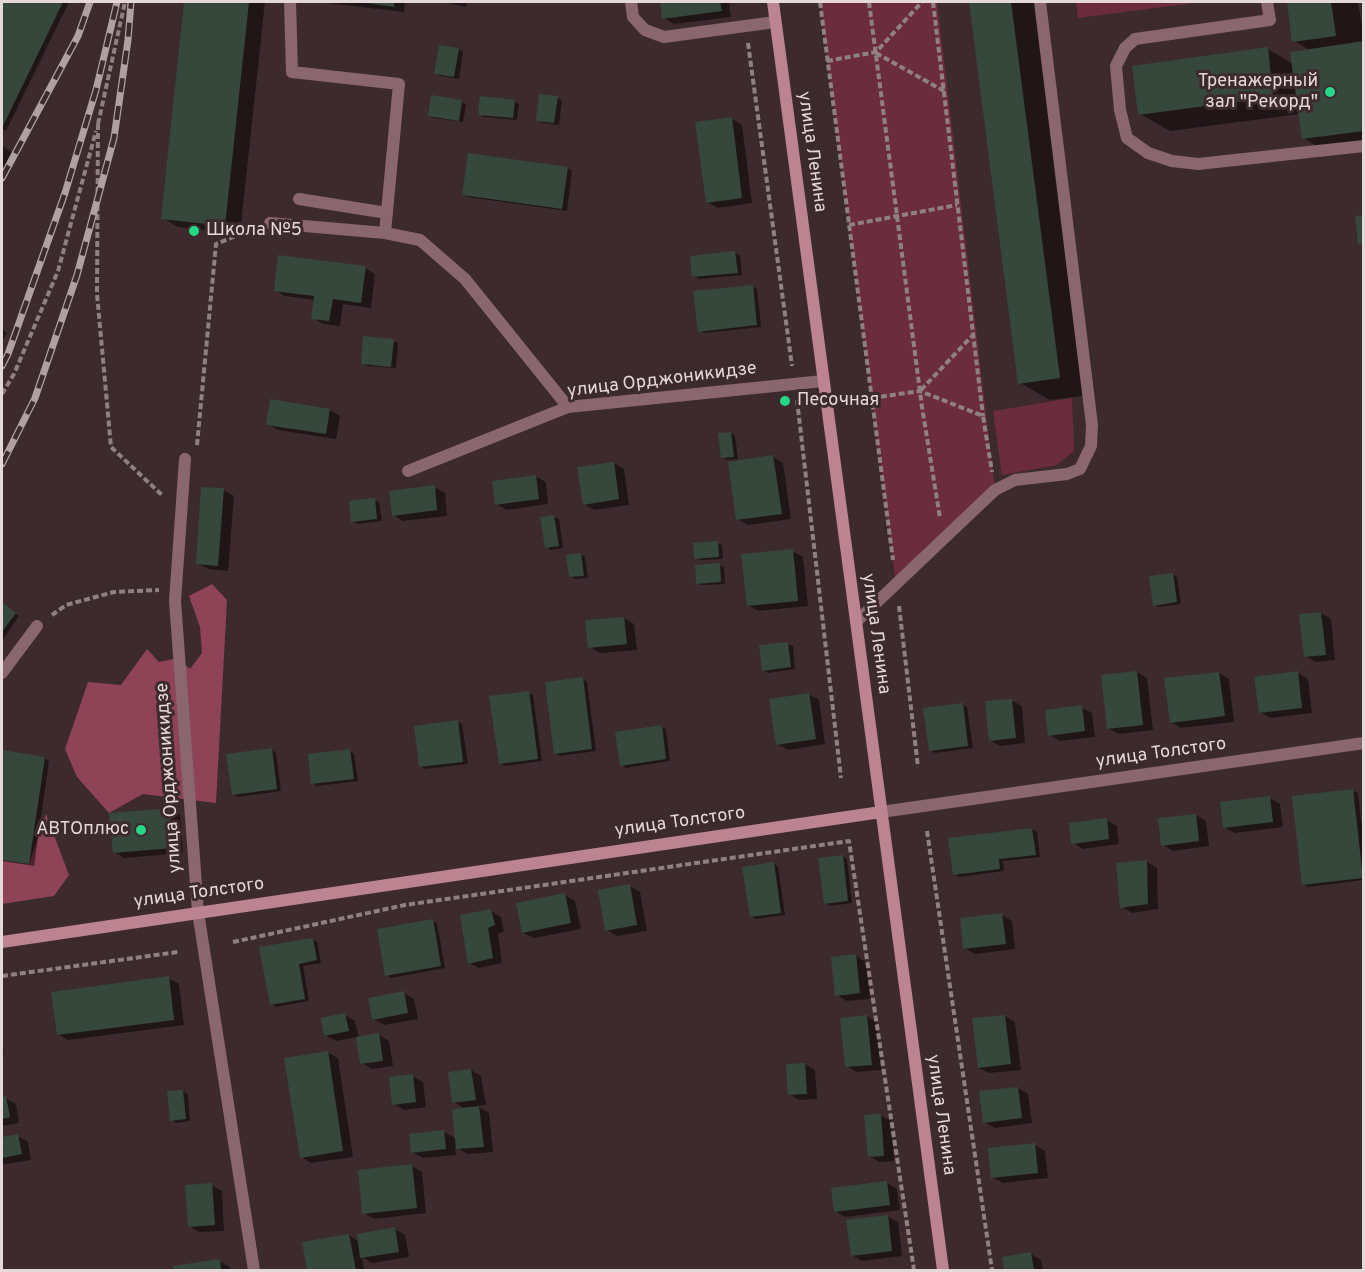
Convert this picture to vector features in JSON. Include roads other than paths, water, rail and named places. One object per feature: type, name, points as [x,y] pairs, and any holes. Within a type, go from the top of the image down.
[{"type":"street","points":[[290,2],[292,72],[399,84],[385,233]]},
{"type":"street","points":[[631,2],[633,17],[645,30],[664,37],[775,22]]},
{"type":"street","name":"улица Ленина","points":[[773,2],[943,1270]]},
{"type":"street","points":[[856,622],[995,490],[1015,480],[1067,474],[1080,469],[1091,446],[1092,424],[1040,2]]},
{"type":"street","points":[[1268,2],[1270,20],[1135,39],[1125,48],[1116,66],[1119,102],[1126,138],[1148,153],[1172,161],[1198,164],[1364,146]]},
{"type":"street","points":[[299,199],[387,213]]},
{"type":"street","points":[[270,223],[385,233],[420,240],[465,279],[568,407]]},
{"type":"street","name":"улица Орджоникидзе","points":[[408,471],[568,407],[824,381]]},
{"type":"street","name":"улица Орджоникидзе","points":[[185,459],[175,601],[198,912],[254,1270]]},
{"type":"street","points":[[2,673],[37,626]]},
{"type":"street","name":"улица Толстого","points":[[2,942],[1364,743]]},
{"type":"railway","points":[[2,178],[78,36],[90,2]]},
{"type":"railway","points":[[2,366],[65,193],[96,90],[117,2]]},
{"type":"railway","points":[[2,464],[35,398],[77,275],[114,138],[131,2]]},
{"type":"place","name":"Тренажерный зал \"Рекорд\"","points":[[1330,92]]},
{"type":"place","name":"Школа №5","points":[[194,231]]},
{"type":"place","name":"Песочная","points":[[785,401]]},
{"type":"place","name":"АВТОплюс","points":[[141,830]]}]
